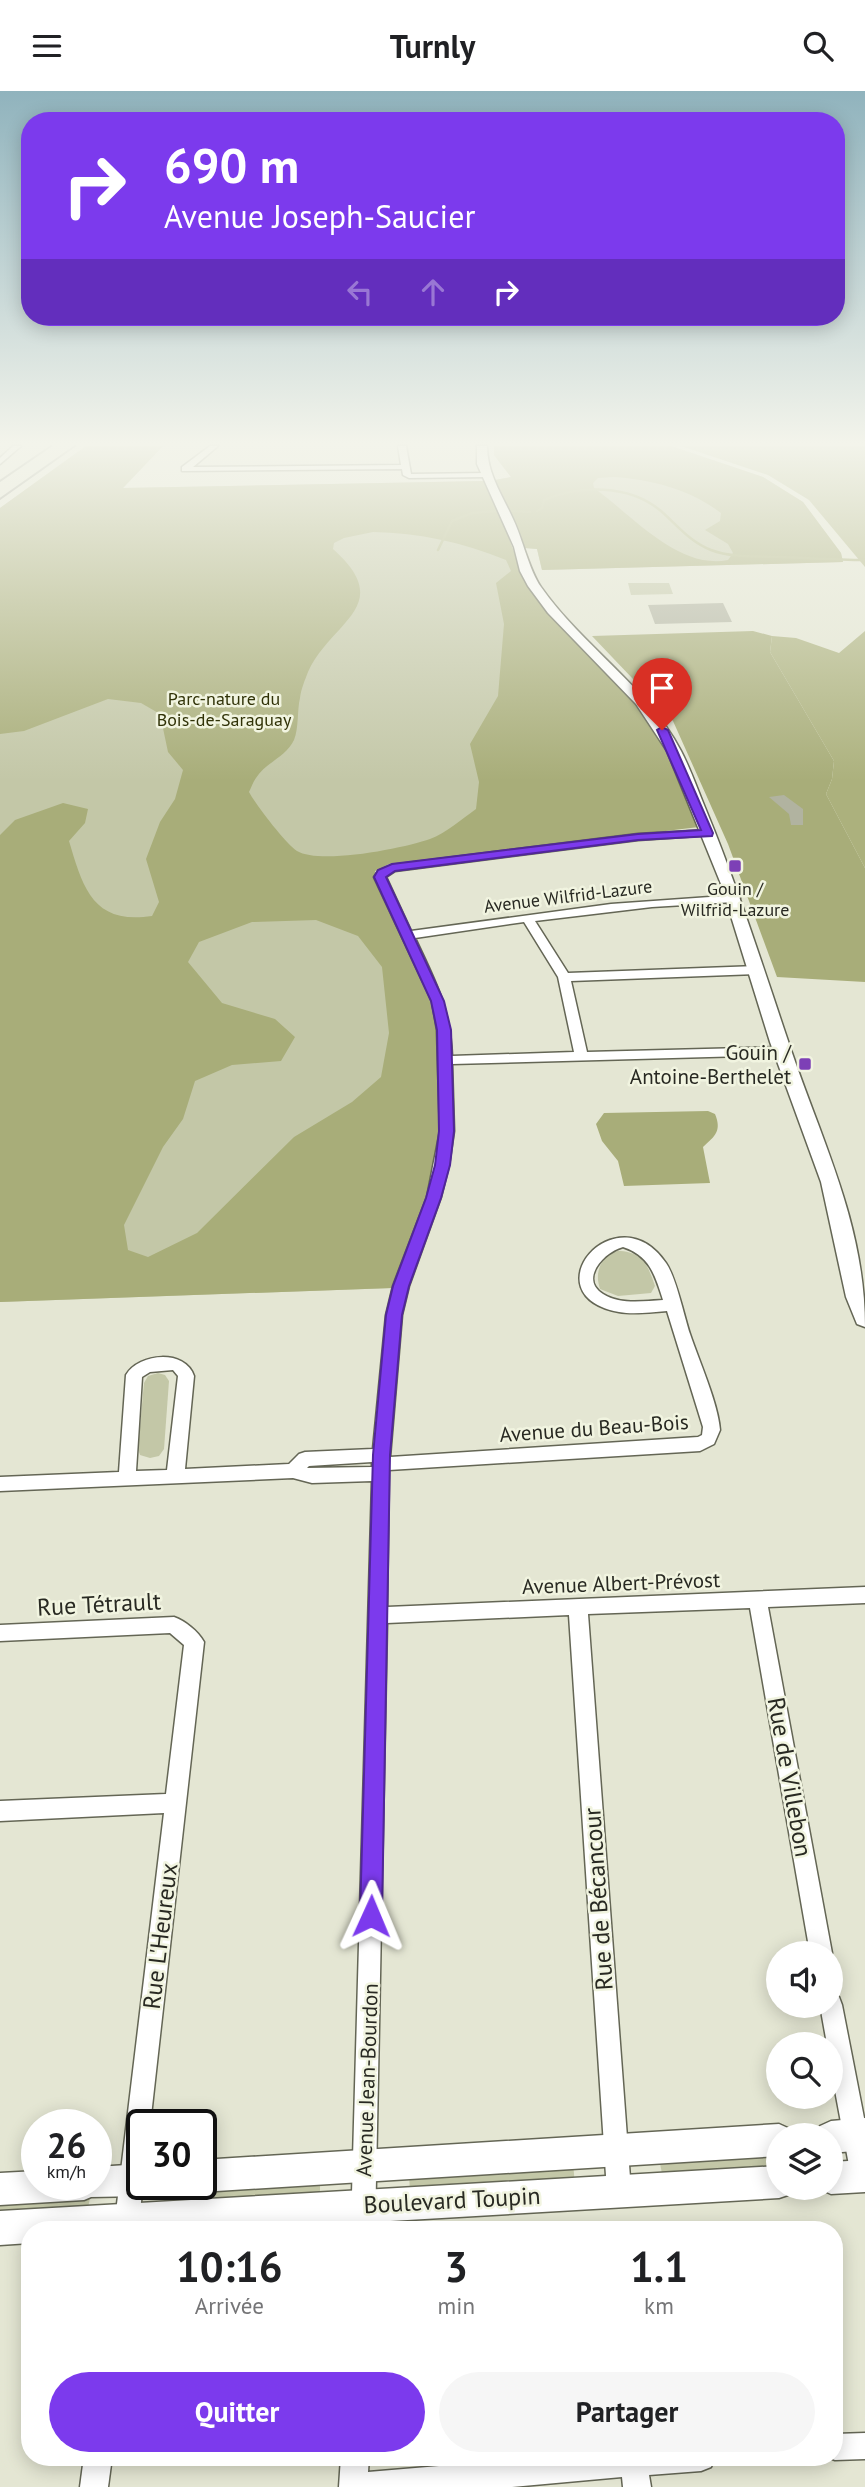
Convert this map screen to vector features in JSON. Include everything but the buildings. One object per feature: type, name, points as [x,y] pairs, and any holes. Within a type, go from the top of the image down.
[{"type":"street","points":[[523,558],[534,586],[552,610],[628,686],[652,714],[674,751],[734,898],[783,1051],[831,1182],[864,1315]]},
{"type":"street","name":"Avenue Jean-Bourdon","points":[[363,2217],[382,1464],[394,1315],[401,1286],[434,1198],[447,1131],[444,1030],[438,1001],[380,877],[392,868],[638,837],[708,833]]},
{"type":"street","name":"Avenue Wilfrid-Lazure","points":[[407,935],[657,902],[734,898]]},
{"type":"street","points":[[527,918],[564,977],[581,1056]]},
{"type":"street","points":[[564,977],[757,970]]},
{"type":"street","points":[[445,1061],[783,1051]]},
{"type":"street","name":"Avenue du Beau-Bois","points":[[0,1484],[293,1471],[312,1476],[382,1464],[699,1444],[708,1440],[712,1426],[660,1266],[645,1249],[619,1244],[604,1247],[594,1253],[589,1261],[587,1285],[595,1296],[606,1303],[630,1307],[672,1305]]},
{"type":"street","points":[[127,1478],[134,1375],[140,1368],[177,1364],[186,1376],[175,1476]]},
{"type":"street","name":"Avenue Albert-Prévost","points":[[379,1615],[865,1595]]},
{"type":"street","name":"Rue de Villebon","points":[[758,1601],[819,1941]]},
{"type":"street","name":"Rue de Bécancour","points":[[578,1607],[619,2191]]},
{"type":"street","name":"Rue Tétrault","points":[[0,1633],[174,1625],[194,1642]]},
{"type":"street","name":"Rue L'Heureux","points":[[144,2109],[194,1642]]},
{"type":"street","points":[[0,1811],[175,1803]]},
{"type":"street","points":[[833,2018],[850,2135],[853,2177]]},
{"type":"street","name":"Boulevard Toupin","points":[[217,2175],[766,2141]]},
{"type":"street","name":"Boulevard Toupin","points":[[258,2221],[363,2217],[619,2191],[766,2183]]},
{"type":"street","points":[[0,2189],[21,2188]]},
{"type":"street","name":"Rue L'Heureux","points":[[128,2221],[133,2200]]},
{"type":"street","name":"Boulevard Toupin","points":[[0,2228],[21,2228]]},
{"type":"street","points":[[843,2447],[865,2446]]},
{"type":"street","points":[[94,2487],[97,2466]]},
{"type":"street","points":[[355,2466],[354,2487],[635,2475],[668,2466]]},
{"type":"green space","name":"Parc-nature du Bois-de-Saraguay","points":[[0,558],[516,558],[524,578],[650,719],[375,871],[374,880],[428,993],[392,1288],[0,1302]]},
{"type":"green space","name":"Parc-nature du Bois-de-Saraguay","points":[[0,558],[341,558],[351,569],[359,585],[359,600],[353,613],[318,654],[308,672],[298,708],[294,740],[286,751],[260,773],[249,792],[285,840],[297,851],[308,855],[363,854],[430,839],[476,809],[479,782],[470,744],[498,696],[504,624],[496,583],[511,571],[506,560],[500,558],[516,558],[524,578],[641,708],[661,737],[699,827],[389,864],[375,871],[374,880],[428,993],[436,1016],[442,1106],[434,1177],[392,1288],[0,1302],[0,835],[15,820],[63,803],[88,809],[85,823],[69,841],[86,888],[104,909],[116,915],[152,916],[159,902],[146,859],[160,822],[175,799],[183,770],[168,752],[160,714],[141,703],[108,699],[24,731],[0,734]],"holes":[[[316,920],[358,936],[382,967],[389,1033],[381,1077],[352,1102],[294,1137],[197,1233],[148,1257],[128,1250],[124,1225],[163,1147],[183,1119],[195,1081],[232,1065],[281,1061],[295,1037],[275,1019],[222,1003],[188,962],[199,942],[252,922]]]},
{"type":"green space","points":[[539,558],[842,558],[843,562],[542,570]]},
{"type":"green space","points":[[539,558],[695,558],[709,561],[730,558],[842,558],[843,562],[542,570]]},
{"type":"green space","points":[[628,583],[669,583],[673,594],[631,595]]},
{"type":"green space","points":[[753,631],[772,636],[770,652],[834,761],[832,779],[826,794],[865,868],[865,982],[777,977],[728,844],[673,721],[592,636]]},
{"type":"green space","points":[[708,1111],[715,1114],[718,1125],[714,1136],[703,1147],[710,1183],[624,1186],[618,1161],[602,1141],[596,1124],[604,1113]]},
{"type":"green space","points":[[617,1251],[632,1254],[643,1261],[655,1286],[651,1293],[618,1296],[600,1289],[600,1265],[611,1253]]},
{"type":"green space","points":[[158,1373],[165,1375],[169,1381],[164,1449],[159,1456],[150,1458],[140,1455],[138,1449],[144,1383],[148,1376]]},
{"type":"green space","points":[[766,2151],[766,2173],[663,2179],[659,2158]]},
{"type":"green space","points":[[573,2163],[575,2185],[410,2194],[409,2172]]},
{"type":"green space","points":[[320,2178],[320,2200],[168,2209],[168,2200],[217,2200],[217,2185]]},
{"type":"green space","points":[[21,2196],[21,2200],[90,2200],[87,2214],[0,2220],[0,2197]]},
{"type":"shaded area","points":[[857,558],[865,558],[865,567]]},
{"type":"shaded area","points":[[865,631],[865,868],[826,794],[832,779],[834,761],[770,652],[772,636],[796,638],[839,653]]},
{"type":"waterway","points":[[799,558],[865,560]]},
{"type":"place","name":"Gouin / Wilfrid-Lazure","points":[[735,866]]},
{"type":"place","name":"Gouin / Antoine-Berthelet","points":[[805,1064]]},
{"type":"route","points":[[371,1916],[382,1455],[394,1315],[401,1286],[434,1198],[447,1131],[444,1030],[438,1001],[380,877],[392,868],[638,837],[708,833],[674,751],[662,730]]}]
